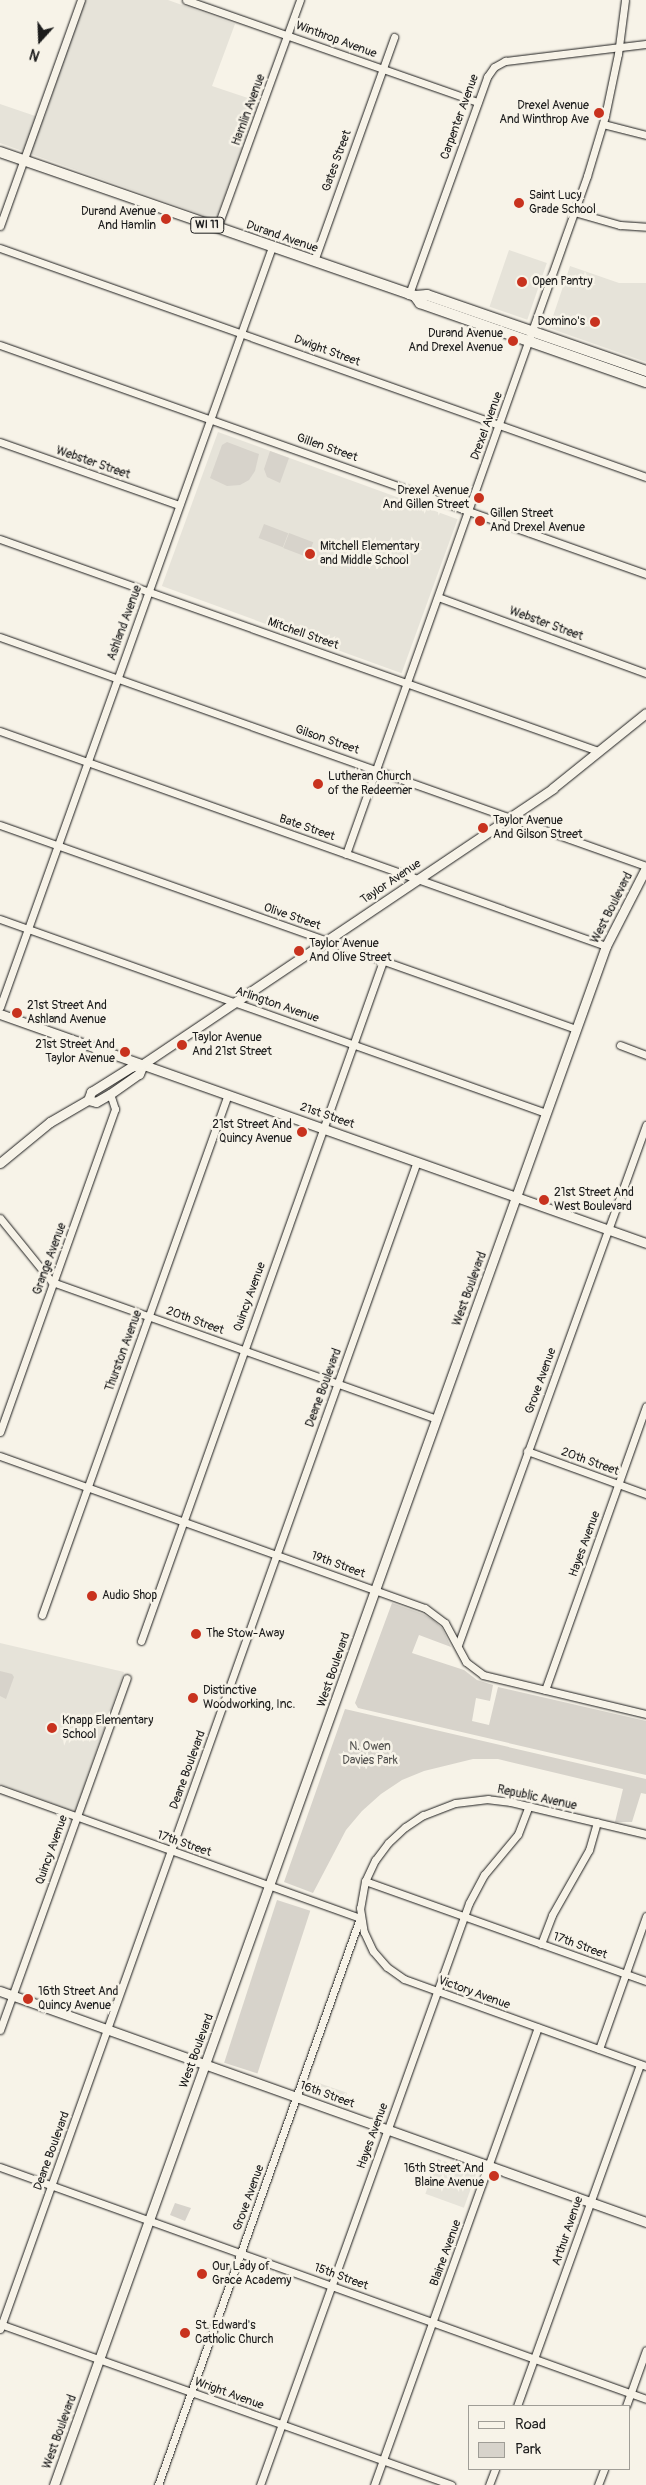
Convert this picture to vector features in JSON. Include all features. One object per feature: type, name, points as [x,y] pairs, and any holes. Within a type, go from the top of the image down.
[{"type":"main road","name":"Durand Avenue","points":[[0,152],[412,295],[424,294],[646,382]]},
{"type":"main road","name":"Durand Avenue","points":[[531,336],[646,371]]},
{"type":"street","points":[[0,226],[81,0]]},
{"type":"street","name":"Hamlin Avenue","points":[[217,228],[289,36],[300,0]]},
{"type":"street","name":"Drexel Avenue","points":[[346,854],[531,336],[603,124],[619,47],[625,0]]},
{"type":"street","name":"Winthrop Avenue","points":[[191,1],[478,102]]},
{"type":"street","name":"Gates Street","points":[[314,261],[394,37]]},
{"type":"street","name":"Carpenter Avenue","points":[[412,295],[490,72],[499,63],[646,44]]},
{"type":"street","points":[[603,124],[646,135]]},
{"type":"street","points":[[574,212],[620,224],[646,227]]},
{"type":"street","name":"Ashland Avenue","points":[[0,1007],[272,247]]},
{"type":"street","name":"Dwight Street","points":[[0,248],[646,477]]},
{"type":"street","name":"Gillen Street","points":[[0,344],[646,574]]},
{"type":"street","name":"Webster Street","points":[[0,442],[179,505]]},
{"type":"street","name":"Mitchell Street","points":[[0,539],[598,751]]},
{"type":"street","name":"Webster Street","points":[[438,597],[646,673]]},
{"type":"street","name":"Gilson Street","points":[[0,637],[646,867]]},
{"type":"street","name":"Taylor Avenue","points":[[0,1162],[50,1122],[88,1100],[91,1092],[131,1067],[143,1064],[554,788],[646,713]]},
{"type":"street","name":"Bate Street","points":[[0,731],[606,946]]},
{"type":"street","name":"Olive Street","points":[[0,825],[576,1029]]},
{"type":"street","name":"West Boulevard","points":[[54,2485],[606,946],[646,867]]},
{"type":"street","name":"Arlington Avenue","points":[[0,920],[546,1113]]},
{"type":"street","name":"Quincy Avenue","points":[[141,1641],[383,961]]},
{"type":"street","name":"21st Street","points":[[0,1014],[646,1243]]},
{"type":"street","points":[[620,1045],[646,1055]]},
{"type":"street","name":"Taylor Avenue","points":[[88,1100],[96,1102],[110,1094],[139,1074],[143,1064]]},
{"type":"street","name":"Grange Avenue","points":[[0,1432],[115,1109],[110,1094]]},
{"type":"street","name":"Thurston Avenue","points":[[42,1615],[228,1094]]},
{"type":"street","name":"Grove Avenue","points":[[458,1645],[646,1125]]},
{"type":"street","name":"Deane Boulevard","points":[[1,2326],[418,1161]]},
{"type":"street","points":[[0,1218],[53,1283]]},
{"type":"street","name":"20th Street","points":[[53,1283],[436,1419]]},
{"type":"street","name":"Hayes Avenue","points":[[545,1690],[646,1406]]},
{"type":"street","name":"20th Street","points":[[527,1451],[646,1494]]},
{"type":"street","name":"19th Street","points":[[0,1456],[375,1590],[431,1612],[445,1623],[466,1662],[477,1672],[490,1677],[646,1714]]},
{"type":"street","name":"Quincy Avenue","points":[[0,2030],[127,1678]]},
{"type":"street","name":"17th Street","points":[[0,1789],[360,1918]]},
{"type":"street","name":"Republic Avenue","points":[[365,1881],[381,1851],[396,1834],[414,1820],[434,1810],[455,1803],[477,1800],[500,1800],[646,1834]]},
{"type":"street","name":"Hayes Avenue","points":[[260,2485],[464,1916],[473,1894],[484,1875],[518,1834],[529,1806]]},
{"type":"street","points":[[540,1944],[552,1915],[589,1850],[597,1822]]},
{"type":"street","name":"17th Street","points":[[365,1881],[646,1981]]},
{"type":"street","name":"Victory Avenue","points":[[365,1881],[361,1894],[360,1918],[366,1939],[382,1962],[404,1979],[643,2065]]},
{"type":"street","points":[[598,2049],[646,1916]]},
{"type":"street","name":"Grove Avenue","points":[[158,2485],[360,1918]]},
{"type":"street","name":"16th Street","points":[[0,1991],[646,2222]]},
{"type":"street","name":"Blaine Avenue","points":[[374,2485],[538,2028]]},
{"type":"street","name":"Arthur Avenue","points":[[518,2405],[590,2202],[643,2065]]},
{"type":"street","name":"15th Street","points":[[0,2168],[646,2398]]},
{"type":"street","name":"Wright Avenue","points":[[1,2326],[451,2485]]},
{"type":"street","points":[[626,2405],[646,2350]]},
{"type":"street","points":[[489,2485],[495,2470]]},
{"type":"street","points":[[598,2485],[604,2470]]},
{"type":"shaded area","points":[[84,0],[168,0],[235,24],[212,86],[260,102],[217,216],[209,217],[0,143],[0,104],[44,119]]},
{"type":"shaded area","points":[[509,250],[547,263],[527,320],[489,307]]},
{"type":"shaded area","points":[[570,266],[619,283],[646,283],[646,362],[549,328]]},
{"type":"shaded area","name":"Mitchell Elementary and Middle School","points":[[218,432],[458,519],[402,673],[162,586]]},
{"type":"shaded area","name":"Knapp Elementary School","points":[[0,1643],[124,1672],[76,1809],[73,1811],[0,1784]]},
{"type":"shaded area","points":[[313,2081],[347,2093],[343,2105],[309,2093]]},
{"type":"shaded area","points":[[438,2159],[477,2173],[464,2208],[425,2194]]},
{"type":"green space","points":[[227,442],[259,454],[255,471],[249,480],[240,485],[227,486],[210,478],[222,445]]},
{"type":"green space","points":[[270,451],[289,458],[280,483],[267,477],[264,469]]},
{"type":"green space","points":[[264,524],[288,533],[283,547],[259,538]]},
{"type":"green space","points":[[289,533],[313,542],[308,557],[283,548]]},
{"type":"green space","points":[[392,1603],[423,1614],[433,1620],[442,1628],[451,1647],[419,1635],[412,1653],[464,1670],[477,1680],[493,1685],[490,1701],[476,1698],[472,1721],[489,1725],[498,1687],[646,1721],[646,1775],[358,1708],[355,1703]]},
{"type":"green space","points":[[0,1671],[12,1674],[14,1677],[6,1699],[0,1696]]},
{"type":"green space","name":"N. Owen Davies Park","points":[[345,1709],[646,1779],[646,1794],[641,1793],[632,1822],[615,1822],[623,1789],[498,1759],[473,1759],[424,1771],[402,1780],[381,1794],[362,1811],[346,1830],[313,1893],[284,1882]]},
{"type":"green space","points":[[277,1900],[310,1911],[257,2073],[224,2063]]},
{"type":"green space","points":[[175,2203],[191,2208],[185,2221],[170,2215]]},
{"type":"place","name":"Drexel Avenue And Winthrop Ave","points":[[599,113]]},
{"type":"place","name":"Saint Lucy Grade School","points":[[519,203]]},
{"type":"place","name":"Durand Avenue And Hamlin","points":[[166,219]]},
{"type":"place","name":"Open Pantry","points":[[522,282]]},
{"type":"place","name":"Domino's","points":[[595,322]]},
{"type":"place","name":"Durand Avenue And Drexel Avenue","points":[[513,341]]},
{"type":"place","name":"Drexel Avenue And Gillen Street","points":[[479,498]]},
{"type":"place","name":"Gillen Street And Drexel Avenue","points":[[480,521]]},
{"type":"place","name":"Mitchell Elementary and Middle School","points":[[310,554]]},
{"type":"place","name":"Lutheran Church of the Redeemer","points":[[318,784]]},
{"type":"place","name":"Taylor Avenue And Gilson Street","points":[[483,828]]},
{"type":"place","name":"Taylor Avenue And Olive Street","points":[[299,951]]},
{"type":"place","name":"21st Street And Ashland Avenue","points":[[17,1013]]},
{"type":"place","name":"Taylor Avenue And 21st Street","points":[[182,1045]]},
{"type":"place","name":"21st Street And Taylor Avenue","points":[[125,1052]]},
{"type":"place","name":"21st Street And Quincy Avenue","points":[[302,1132]]},
{"type":"place","name":"21st Street And West Boulevard","points":[[544,1200]]},
{"type":"place","name":"Audio Shop","points":[[92,1596]]},
{"type":"place","name":"The Stow-Away","points":[[196,1634]]},
{"type":"place","name":"Distinctive Woodworking, Inc.","points":[[193,1698]]},
{"type":"place","name":"Knapp Elementary School","points":[[52,1728]]},
{"type":"place","name":"16th Street And Quincy Avenue","points":[[28,1999]]},
{"type":"place","name":"16th Street And Blaine Avenue","points":[[494,2176]]},
{"type":"place","name":"Our Lady of Grace Academy","points":[[202,2274]]},
{"type":"place","name":"St. Edward's Catholic Church","points":[[185,2333]]}]
